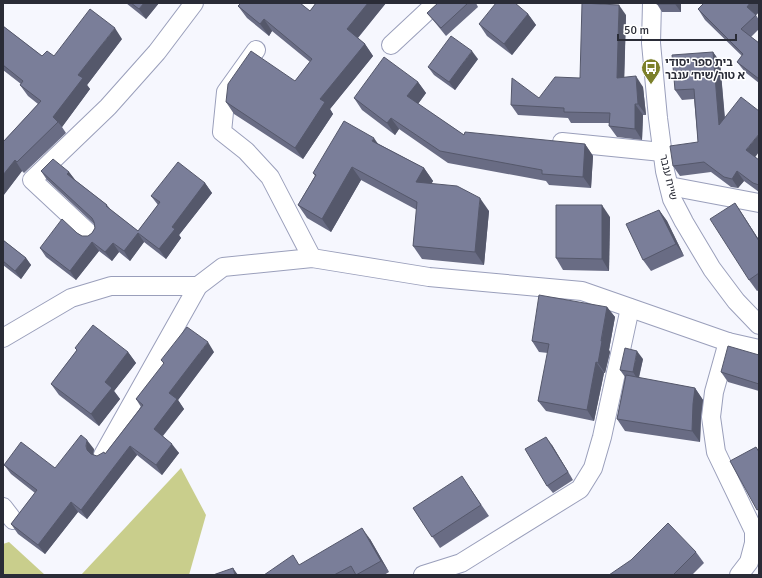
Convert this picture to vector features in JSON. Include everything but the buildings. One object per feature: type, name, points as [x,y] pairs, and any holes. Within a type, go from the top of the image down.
[{"type":"street","points":[[92,235],[32,180],[108,108],[158,52],[194,3]]},
{"type":"street","points":[[391,45],[436,3]]},
{"type":"street","name":"שייח ענבר","points":[[652,3],[652,43],[662,152],[672,199],[712,269],[736,301],[759,325]]},
{"type":"street","points":[[256,50],[226,92],[222,132],[246,151],[270,177],[312,258]]},
{"type":"street","points":[[547,141],[662,152]]},
{"type":"street","points":[[669,186],[759,203]]},
{"type":"street","points":[[103,455],[198,286],[223,267],[312,258],[429,277],[582,291],[728,342],[759,349]]},
{"type":"street","points":[[3,338],[71,298],[111,286],[198,286]]},
{"type":"street","points":[[423,575],[460,563],[580,488],[593,468],[602,437],[630,308]]},
{"type":"street","points":[[728,342],[714,392],[711,417],[716,452],[754,531],[754,543],[749,562],[739,575]]},
{"type":"green space","points":[[181,468],[206,515],[189,575],[81,575]]},
{"type":"green space","points":[[9,542],[45,575],[3,575],[3,544]]},
{"type":"place","name":"בית ספר יסודי א טור/שיח׳ ענבר","points":[[651,85]]}]
